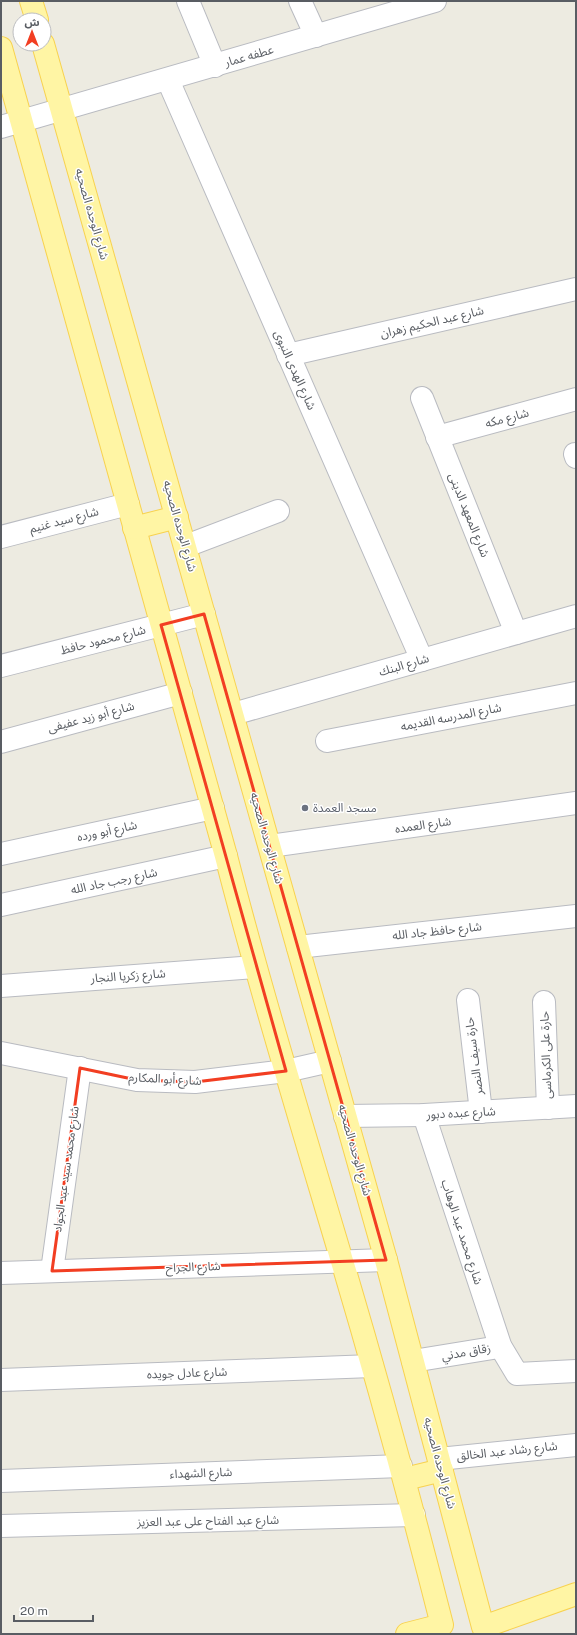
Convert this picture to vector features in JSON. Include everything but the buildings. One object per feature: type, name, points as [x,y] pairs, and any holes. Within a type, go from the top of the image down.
[{"type":"main road","points":[[31,1],[34,12]]},
{"type":"main road","points":[[1,48],[213,808],[254,966],[403,1473],[443,1629],[407,1634]]},
{"type":"main road","name":"شارع الوحده الصحيه","points":[[46,52],[386,1260],[484,1631]]},
{"type":"main road","points":[[134,528],[177,517]]},
{"type":"main road","points":[[403,1473],[440,1464]]},
{"type":"main road","points":[[484,1631],[576,1594]]},
{"type":"street","points":[[188,1],[215,66]]},
{"type":"street","points":[[300,1],[316,36]]},
{"type":"street","name":"عطفه عمار","points":[[1,127],[168,80],[429,2]]},
{"type":"street","name":"شارع الهدى النبوى","points":[[168,80],[422,660]]},
{"type":"street","name":"شارع عبد الحكيم زهران","points":[[288,355],[576,289]]},
{"type":"street","name":"شارع المعهد الدينى","points":[[422,398],[516,633]]},
{"type":"street","name":"شارع مكه","points":[[437,437],[576,399]]},
{"type":"street","name":"شارع سيد غنيم","points":[[1,537],[128,504]]},
{"type":"street","points":[[186,546],[278,512]]},
{"type":"street","name":"شارع محمود حافظ","points":[[1,666],[204,614]]},
{"type":"street","name":"شارع البنك","points":[[232,714],[576,616]]},
{"type":"street","name":"شارع أبو زيد عفيفى","points":[[1,742],[181,693]]},
{"type":"street","name":"شارع المدرسه القديمه","points":[[327,740],[576,693]]},
{"type":"street","name":"شارع العمده","points":[[270,846],[576,803]]},
{"type":"street","name":"شارع أبو ورده","points":[[1,854],[213,808]]},
{"type":"street","name":"شارع رجب جاد الله","points":[[1,905],[226,856]]},
{"type":"street","name":"شارع حافظ جاد الله","points":[[298,946],[576,916]]},
{"type":"street","name":"شارع زكريا النجار","points":[[1,986],[254,966]]},
{"type":"street","name":"حارة سيف النصر","points":[[468,1000],[481,1112]]},
{"type":"street","name":"حارة على الكرماسى","points":[[544,1002],[548,1108]]},
{"type":"street","name":"شارع أبو المكارم","points":[[1,1053],[137,1080],[195,1082],[286,1071],[330,1062]]},
{"type":"street","name":"شارع محمد سيد عبد الجواد","points":[[52,1271],[80,1068]]},
{"type":"street","name":"شارع عبده دبور","points":[[346,1116],[424,1116],[576,1106]]},
{"type":"street","name":"شارع محمد عبد الوهاب","points":[[424,1116],[501,1348]]},
{"type":"street","name":"شارع الجراح","points":[[1,1273],[386,1260]]},
{"type":"street","name":"زقاق مدني","points":[[413,1362],[496,1347],[501,1348],[517,1374],[576,1371]]},
{"type":"street","name":"شارع عادل جويده","points":[[1,1380],[372,1366]]},
{"type":"street","name":"شارع رشاد عبد الخالق","points":[[440,1464],[576,1445]]},
{"type":"street","name":"شارع الشهداء","points":[[1,1481],[403,1473]]},
{"type":"street","name":"شارع عبد الفتاح على عبد العزيز","points":[[1,1526],[414,1515]]},
{"type":"highlighted area","points":[[204,614],[386,1260],[52,1271],[80,1068],[137,1080],[195,1082],[286,1071],[161,625]]},
{"type":"place","name":"مسجد العمدة","points":[[305,808]]}]
